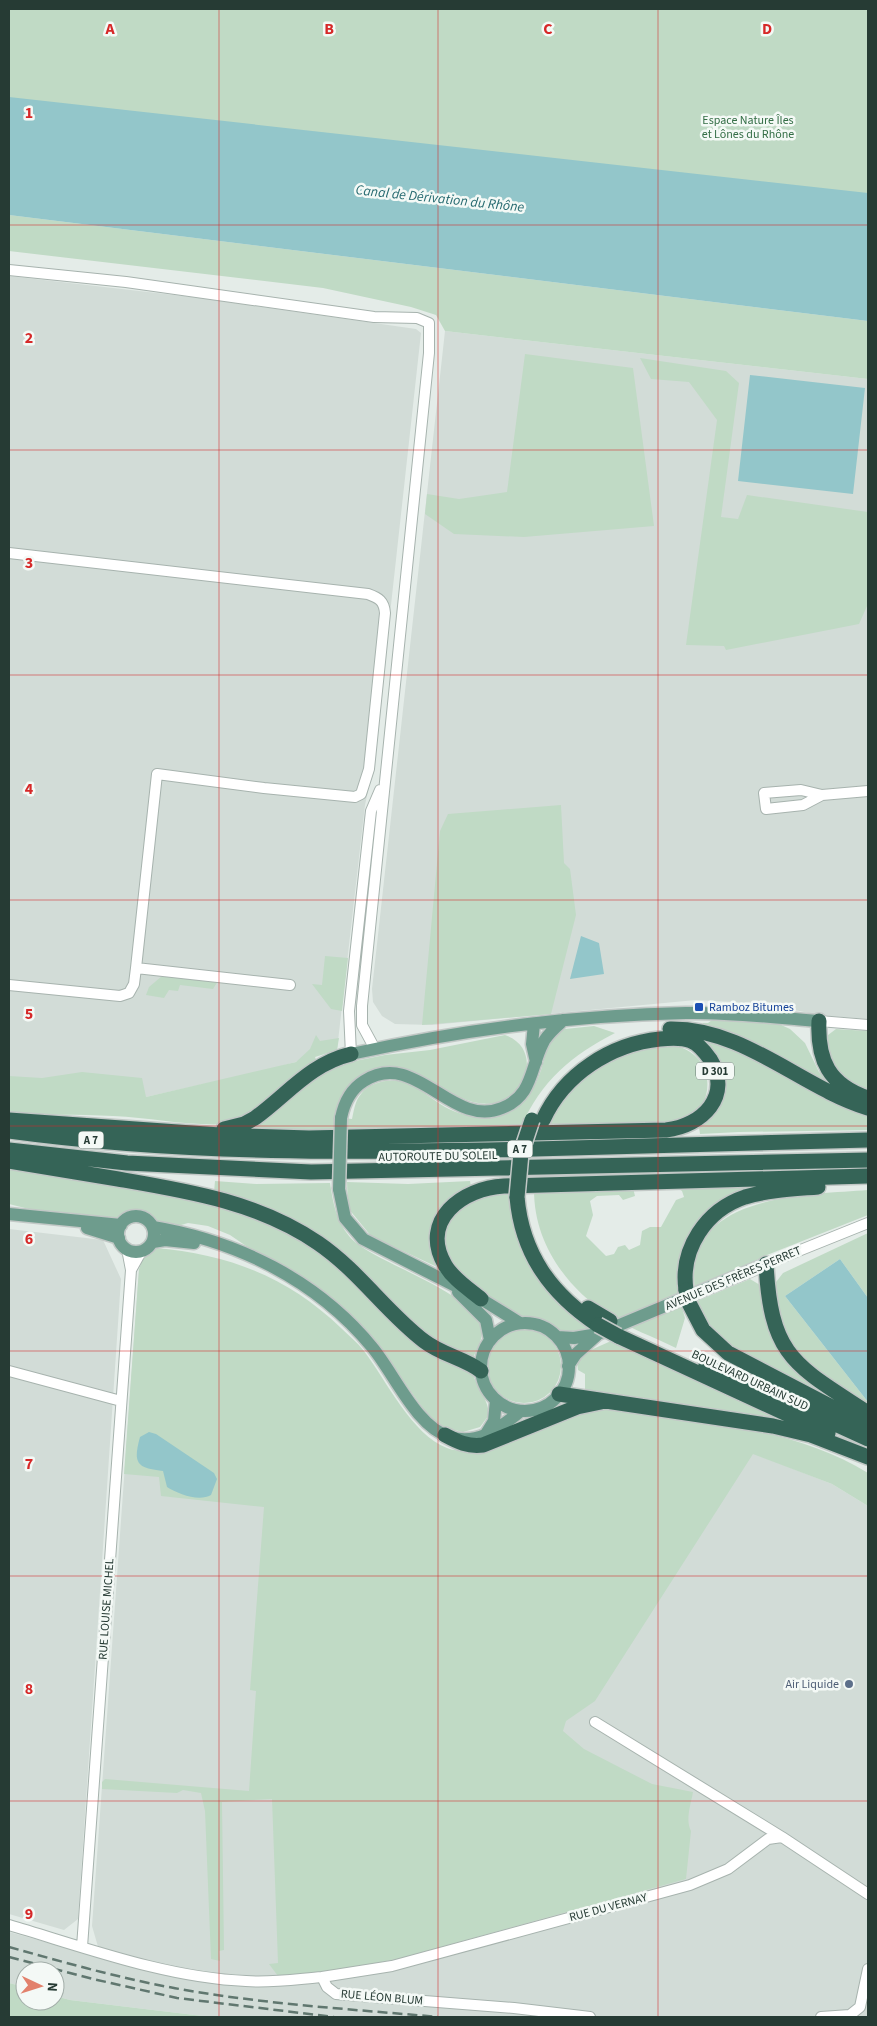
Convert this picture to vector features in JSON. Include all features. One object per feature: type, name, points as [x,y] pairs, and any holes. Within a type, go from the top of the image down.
[{"type":"highway","points":[[819,1021],[819,1048],[827,1069],[844,1086],[868,1098]]},
{"type":"highway","name":"D 301","points":[[868,1108],[825,1090],[774,1061],[732,1041],[692,1030],[670,1029],[636,1034],[590,1053],[574,1064],[543,1099],[522,1197],[532,1228],[550,1268],[602,1327],[624,1334],[868,1439]]},
{"type":"highway","name":"D 301","points":[[172,1132],[344,1138],[666,1130],[691,1124],[708,1110],[714,1098],[717,1078],[714,1065],[700,1047],[686,1040],[654,1040],[628,1046],[611,1053],[585,1068],[560,1092],[537,1120]]},
{"type":"highway","points":[[9,1120],[172,1132],[183,1128],[225,1129],[244,1124],[259,1115],[315,1069],[333,1059],[352,1054]]},
{"type":"highway","name":"AUTOROUTE DU SOLEIL","points":[[9,1131],[156,1146],[304,1152],[396,1152],[868,1140]]},
{"type":"highway","name":"AUTOROUTE DU SOLEIL","points":[[9,1150],[127,1163],[311,1172],[868,1160]]},
{"type":"highway","points":[[9,1161],[210,1196],[272,1217],[307,1236],[333,1254],[366,1283],[406,1325],[432,1347],[473,1365],[481,1371]]},
{"type":"highway","points":[[481,1299],[447,1269],[441,1256],[439,1243],[441,1224],[451,1208],[463,1196],[482,1189],[504,1186],[868,1176]]},
{"type":"highway","points":[[868,1182],[769,1192],[747,1196],[732,1203],[709,1220],[694,1241],[685,1270],[688,1297],[703,1330],[728,1353],[868,1426]]},
{"type":"highway","points":[[766,1264],[772,1318],[786,1350],[800,1366],[818,1380],[868,1413]]},
{"type":"highway","name":"BOULEVARD URBAIN SUD","points":[[624,1334],[791,1415],[868,1456]]},
{"type":"highway","points":[[559,1394],[610,1400],[791,1430],[868,1456]]},
{"type":"highway","points":[[445,1435],[462,1444],[483,1445],[584,1405],[610,1400]]},
{"type":"main road","points":[[352,1054],[509,1027],[585,1017],[687,1013],[736,1014],[819,1021]]},
{"type":"main road","points":[[537,1043],[563,1020]]},
{"type":"main road","points":[[520,1323],[504,1329],[490,1340],[482,1355],[481,1371],[486,1387],[496,1400],[508,1407],[521,1411],[542,1407],[559,1394],[565,1384],[568,1366],[565,1351],[557,1337],[543,1327],[520,1323],[481,1299],[373,1245],[360,1236],[345,1218],[339,1189],[341,1118],[346,1100],[355,1088],[372,1077],[390,1073],[402,1074],[419,1080],[468,1109],[482,1112],[497,1110],[511,1104],[523,1093],[532,1079],[536,1062],[538,1023]]},
{"type":"main road","points":[[509,1027],[537,1043]]},
{"type":"main road","points":[[9,1214],[121,1225]]},
{"type":"main road","points":[[153,1242],[153,1228],[149,1221],[134,1216],[126,1219],[121,1225],[119,1238],[126,1250],[141,1252],[153,1242],[165,1240],[193,1243],[280,1271]]},
{"type":"main road","points":[[55,1220],[97,1230],[119,1238]]},
{"type":"main road","points":[[153,1228],[225,1244],[280,1271],[322,1298],[354,1326],[387,1365],[421,1416],[431,1427],[445,1435],[468,1439],[486,1434],[498,1430],[521,1411]]},
{"type":"main road","name":"AVENUE DES FRÈRES PERRET","points":[[602,1327],[766,1264]]},
{"type":"main road","points":[[451,1285],[486,1320],[490,1340]]},
{"type":"main road","points":[[557,1337],[579,1338],[602,1327]]},
{"type":"main road","points":[[568,1366],[576,1354],[602,1327]]},
{"type":"main road","points":[[486,1434],[495,1417],[496,1400]]},
{"type":"street","points":[[9,270],[126,282],[374,317],[417,318],[429,323],[429,352],[361,1016],[362,1025],[375,1049]]},
{"type":"street","points":[[9,553],[368,594],[379,599],[384,605],[385,613],[369,769],[361,794],[355,797],[291,791],[157,774],[134,984],[129,992],[120,996],[9,985]]},
{"type":"street","points":[[352,1054],[349,1011],[370,820],[384,780]]},
{"type":"street","points":[[822,794],[803,805],[766,809],[764,793],[801,790],[822,794],[868,791]]},
{"type":"street","points":[[136,968],[290,985]]},
{"type":"street","points":[[819,1021],[868,1025]]},
{"type":"street","name":"AVENUE DES FRÈRES PERRET","points":[[766,1264],[868,1223]]},
{"type":"street","name":"RUE LOUISE MICHEL","points":[[82,1947],[131,1270],[126,1250]]},
{"type":"street","name":"RUE LOUISE MICHEL","points":[[131,1270],[141,1252]]},
{"type":"street","points":[[9,1371],[121,1401]]},
{"type":"street","points":[[595,1722],[782,1837],[868,1894]]},
{"type":"street","name":"RUE DU VERNAY","points":[[322,1977],[392,1966],[690,1885],[728,1869],[768,1839],[782,1837]]},
{"type":"street","points":[[9,1925],[82,1947],[165,1968],[210,1977],[252,1982],[322,1977]]},
{"type":"street","points":[[821,2017],[850,2015],[860,2007],[868,1969]]},
{"type":"street","name":"RUE LÉON BLUM","points":[[322,1977],[327,1987],[336,1994],[514,2008],[590,2017]]},
{"type":"shaded area","points":[[9,276],[200,298],[416,329],[421,333],[373,768],[365,805],[337,1050],[271,1069],[146,1097],[9,1096]]},
{"type":"shaded area","points":[[445,331],[868,379],[868,1019],[818,1015],[767,1004],[696,1000],[432,1025],[395,1024],[382,1016],[373,1002],[372,989]]},
{"type":"shaded area","points":[[9,1229],[103,1240],[121,1279],[78,1919],[64,1930],[9,1914]]},
{"type":"shaded area","points":[[139,1269],[401,1420],[460,1463],[683,1426],[832,1484],[868,1506],[868,2017],[211,2017],[65,1999],[65,1961],[15,1961],[15,1984],[9,1983],[9,1932],[101,1957],[92,1926]]},
{"type":"green space","name":"Espace Nature Îles et Lônes du Rhône","points":[[9,9],[868,9],[868,261],[9,161]]},
{"type":"green space","points":[[9,215],[868,321],[868,379],[445,331],[436,315],[411,307],[323,288],[9,251]]},
{"type":"green space","points":[[525,354],[633,368],[654,526],[524,537],[454,534],[425,514],[427,494],[459,499],[507,492]]},
{"type":"green space","points":[[640,358],[726,371],[739,383],[721,517],[738,519],[747,495],[868,512],[867,606],[859,624],[726,650],[724,646],[686,645],[717,420],[689,382],[651,379]]},
{"type":"green space","points":[[561,805],[564,863],[570,869],[576,915],[551,1014],[422,1025],[440,831],[448,814]]},
{"type":"green space","points":[[325,956],[348,958],[342,1011],[331,1009],[312,984],[322,985]]},
{"type":"green space","points":[[162,976],[218,981],[213,989],[180,985],[178,991],[169,990],[164,998],[146,995],[149,987]]},
{"type":"green space","points":[[712,1020],[779,1024],[790,1029],[805,1043],[819,1072],[868,1112],[868,1130],[700,1134],[699,1127],[719,1107],[723,1096],[723,1074],[711,1052],[702,1041],[703,1023],[708,1023]]},
{"type":"green space","points":[[594,1026],[615,1033],[585,1050],[559,1071],[538,1096],[521,1127],[407,1132],[252,1131],[240,1123],[191,1124],[129,1117],[9,1112],[9,1076],[42,1078],[82,1072],[142,1078],[146,1097],[296,1062],[310,1049],[316,1035],[320,1041],[339,1038],[337,1050],[315,1057],[322,1073],[355,1061],[385,1055],[430,1050],[505,1035],[516,1041],[523,1050],[527,1060],[523,1081],[509,1098],[499,1102],[481,1103],[465,1099],[417,1074],[401,1068],[383,1067],[365,1073],[348,1086],[334,1117],[352,1119],[357,1100],[365,1090],[377,1083],[390,1081],[410,1084],[456,1112],[468,1116],[492,1116],[504,1114],[514,1108],[524,1101],[532,1090],[541,1071],[550,1036],[565,1029]]},
{"type":"green space","points":[[836,1029],[868,1031],[868,1091],[849,1083],[834,1069],[824,1043],[828,1035]]},
{"type":"green space","points":[[675,1045],[697,1057],[706,1072],[706,1096],[694,1115],[679,1121],[662,1124],[546,1128],[561,1101],[575,1085],[600,1066],[628,1054]]},
{"type":"green space","points":[[9,1168],[212,1203],[261,1218],[312,1245],[472,1373],[485,1399],[489,1415],[480,1427],[463,1432],[446,1428],[430,1418],[371,1336],[334,1300],[287,1268],[252,1250],[230,1235],[208,1226],[188,1223],[174,1227],[157,1222],[146,1213],[135,1211],[118,1220],[41,1212],[9,1204]]},
{"type":"green space","points":[[215,1181],[256,1184],[330,1183],[338,1217],[349,1236],[379,1257],[445,1291],[464,1304],[477,1318],[482,1336],[473,1358],[445,1349],[419,1331],[337,1252],[214,1192]]},
{"type":"green space","points":[[470,1181],[471,1187],[432,1247],[435,1266],[371,1236],[348,1208],[347,1182],[408,1184]]},
{"type":"green space","points":[[740,1185],[774,1186],[741,1190],[717,1203],[696,1222],[681,1253],[678,1278],[679,1298],[685,1318],[676,1348],[615,1319],[592,1303],[578,1290],[565,1276],[546,1245],[535,1209],[534,1190],[633,1188],[635,1196],[623,1200],[619,1195],[597,1196],[590,1201],[593,1215],[586,1236],[606,1256],[614,1254],[618,1247],[625,1245],[629,1250],[640,1245],[642,1231],[650,1227],[661,1227],[676,1200],[684,1197],[679,1189]]},
{"type":"green space","points":[[868,1190],[868,1215],[767,1255],[695,1289],[696,1258],[708,1234],[727,1217],[753,1206],[782,1198]]},
{"type":"green space","points":[[508,1191],[525,1253],[533,1269],[555,1300],[590,1329],[562,1335],[551,1324],[533,1318],[517,1316],[477,1289],[448,1261],[443,1231],[449,1219],[470,1198]]},
{"type":"green space","points":[[868,1233],[868,1298],[840,1259],[785,1296],[868,1402],[868,1405],[829,1380],[793,1348],[779,1321],[773,1286],[783,1273]]},
{"type":"green space","points":[[155,1248],[182,1251],[232,1263],[256,1271],[300,1295],[321,1310],[364,1351],[411,1419],[434,1441],[447,1448],[463,1451],[480,1450],[498,1445],[553,1422],[586,1411],[629,1411],[710,1422],[792,1440],[818,1449],[868,1473],[868,1506],[832,1484],[753,1454],[595,1701],[566,1721],[563,1731],[584,1749],[652,1784],[693,1792],[688,1817],[691,1831],[686,1879],[401,1958],[341,1970],[278,1976],[269,1964],[278,1963],[272,1799],[222,1802],[224,1950],[219,1951],[220,1961],[211,1959],[205,1811],[201,1793],[183,1790],[177,1793],[102,1789],[102,1782],[105,1779],[249,1791],[256,1691],[250,1690],[264,1507],[161,1496],[159,1477],[124,1474],[139,1269],[144,1256]]},
{"type":"green space","points":[[750,1279],[760,1285],[766,1320],[828,1394],[772,1369],[734,1347],[718,1334],[705,1318],[697,1301]]},
{"type":"green space","points":[[524,1329],[538,1332],[550,1340],[558,1352],[561,1366],[558,1380],[550,1392],[538,1400],[524,1403],[510,1400],[498,1392],[490,1380],[487,1366],[490,1352],[498,1340],[510,1332]]},
{"type":"green space","points":[[611,1341],[637,1351],[791,1423],[585,1390],[585,1374],[578,1370],[577,1361],[584,1353]]},
{"type":"green space","points":[[9,1983],[15,1984],[15,2011],[65,2011],[65,1999],[211,2017],[9,2017]]},
{"type":"water","name":"Canal de Dérivation du Rhône","points":[[9,97],[868,193],[868,321],[9,215]]},
{"type":"water","points":[[750,375],[865,388],[853,494],[738,481]]},
{"type":"water","points":[[581,936],[599,943],[604,974],[570,979]]},
{"type":"water","points":[[840,1259],[868,1298],[868,1402],[785,1296]]},
{"type":"water","points":[[149,1432],[156,1434],[214,1473],[217,1479],[211,1495],[201,1498],[177,1492],[167,1487],[163,1471],[147,1468],[139,1463],[137,1453],[140,1437]]},
{"type":"railway","points":[[9,1947],[133,1979],[207,1994],[306,2006],[438,2017]]},
{"type":"railway","points":[[9,1957],[177,1998],[334,2017]]},
{"type":"place","name":"Ramboz Bitumes","points":[[699,1007]]},
{"type":"place","name":"Air Liquide","points":[[849,1684]]}]
